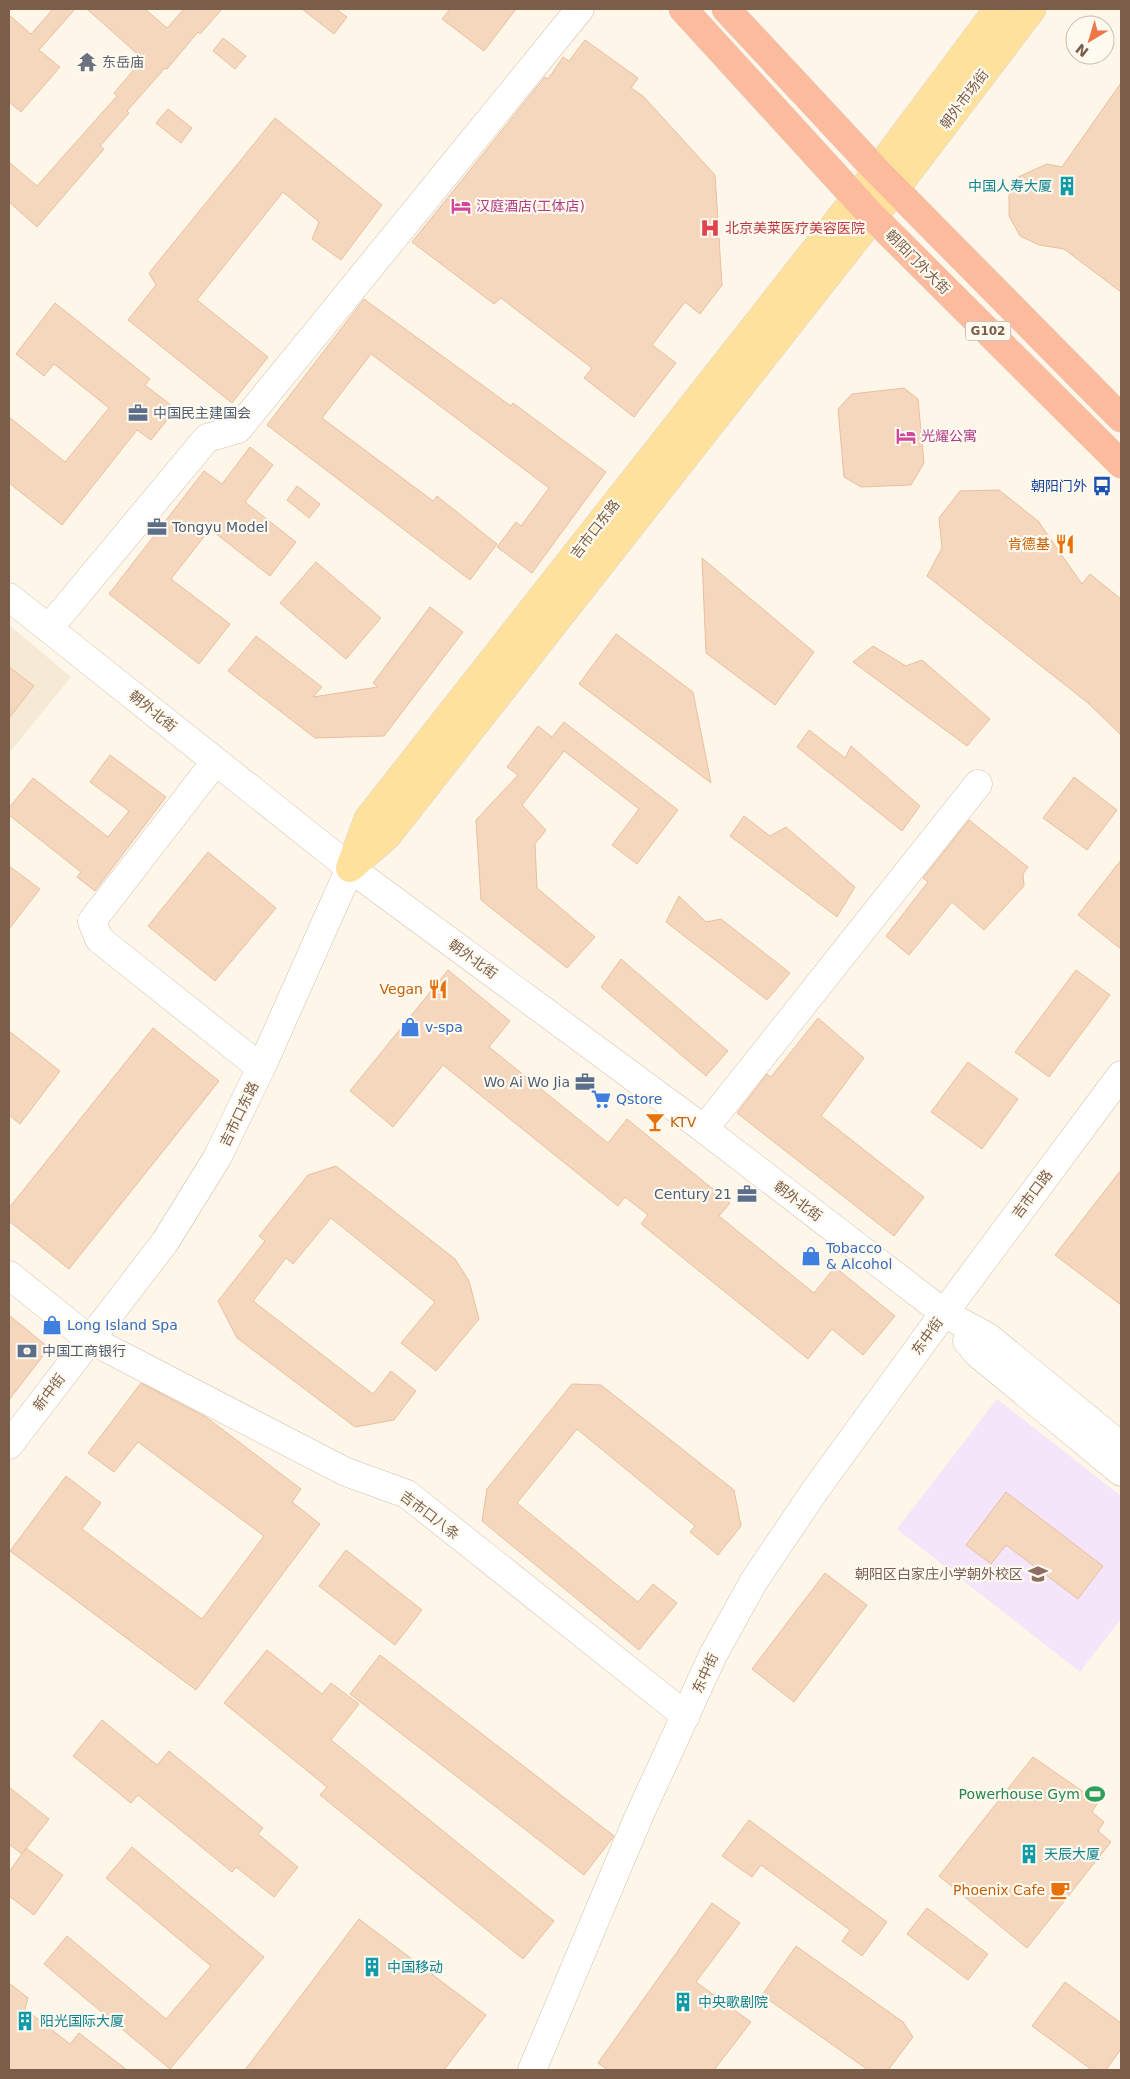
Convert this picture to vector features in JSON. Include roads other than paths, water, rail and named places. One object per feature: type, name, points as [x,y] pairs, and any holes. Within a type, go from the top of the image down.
[{"type":"highway","name":"朝阳门外大街","points":[[683,9],[864,208],[1121,464]]},
{"type":"highway","name":"G102","points":[[726,9],[886,180],[1121,418]]},
{"type":"main road","name":"朝外市场街","points":[[886,180],[998,9]]},
{"type":"main road","name":"朝外市场街","points":[[886,180],[1032,9]]},
{"type":"main road","name":"吉市口东路","points":[[350,868],[368,819],[886,180]]},
{"type":"street","points":[[49,628],[207,438],[238,429],[580,9]]},
{"type":"street","name":"朝外北街","points":[[9,597],[350,868],[704,1129],[944,1313],[988,1337],[1121,1446]]},
{"type":"street","points":[[215,762],[92,921],[99,939],[261,1068]]},
{"type":"street","points":[[704,1129],[978,784]]},
{"type":"street","name":"吉市口东路","points":[[90,1339],[165,1242],[217,1158],[261,1068],[350,868]]},
{"type":"street","name":"吉市口路","points":[[944,1313],[1121,1075]]},
{"type":"street","name":"吉市口八条","points":[[9,1275],[90,1339],[346,1472],[407,1494],[686,1716]]},
{"type":"street","name":"朝外北街","points":[[944,1313],[977,1353],[1121,1472]]},
{"type":"street","name":"东中街","points":[[532,2070],[639,1816],[686,1716],[712,1655],[754,1581],[816,1489],[944,1313]]},
{"type":"street","name":"新中街","points":[[9,1444],[90,1339]]},
{"type":"place","name":"东岳庙","points":[[87,62]]},
{"type":"place","name":"中国人寿大厦","points":[[1067,186]]},
{"type":"place","name":"汉庭酒店(工体店)","points":[[461,206]]},
{"type":"place","name":"北京美莱医疗美容医院","points":[[710,228]]},
{"type":"place","name":"中国民主建国会","points":[[138,413]]},
{"type":"place","name":"光耀公寓","points":[[906,436]]},
{"type":"place","name":"朝阳门外","points":[[1102,486]]},
{"type":"place","name":"Tongyu Model","points":[[157,527]]},
{"type":"place","name":"肯德基","points":[[1065,544]]},
{"type":"place","name":"Vegan","points":[[438,989]]},
{"type":"place","name":"v-spa","points":[[410,1027]]},
{"type":"place","name":"Wo Ai Wo Jia","points":[[585,1082]]},
{"type":"place","name":"Qstore","points":[[601,1099]]},
{"type":"place","name":"KTV","points":[[655,1122]]},
{"type":"place","name":"Century 21","points":[[747,1194]]},
{"type":"place","name":"Tobacco & Alcohol","points":[[811,1256]]},
{"type":"place","name":"Long Island Spa","points":[[52,1325]]},
{"type":"place","name":"中国工商银行","points":[[27,1351]]},
{"type":"place","name":"朝阳区白家庄小学朝外校区","points":[[1038,1574]]},
{"type":"place","name":"Powerhouse Gym","points":[[1095,1794]]},
{"type":"place","name":"天辰大厦","points":[[1029,1854]]},
{"type":"place","name":"Phoenix Cafe","points":[[1060,1890]]},
{"type":"place","name":"中国移动","points":[[372,1967]]},
{"type":"place","name":"中央歌剧院","points":[[683,2002]]},
{"type":"place","name":"阳光国际大厦","points":[[25,2021]]}]
